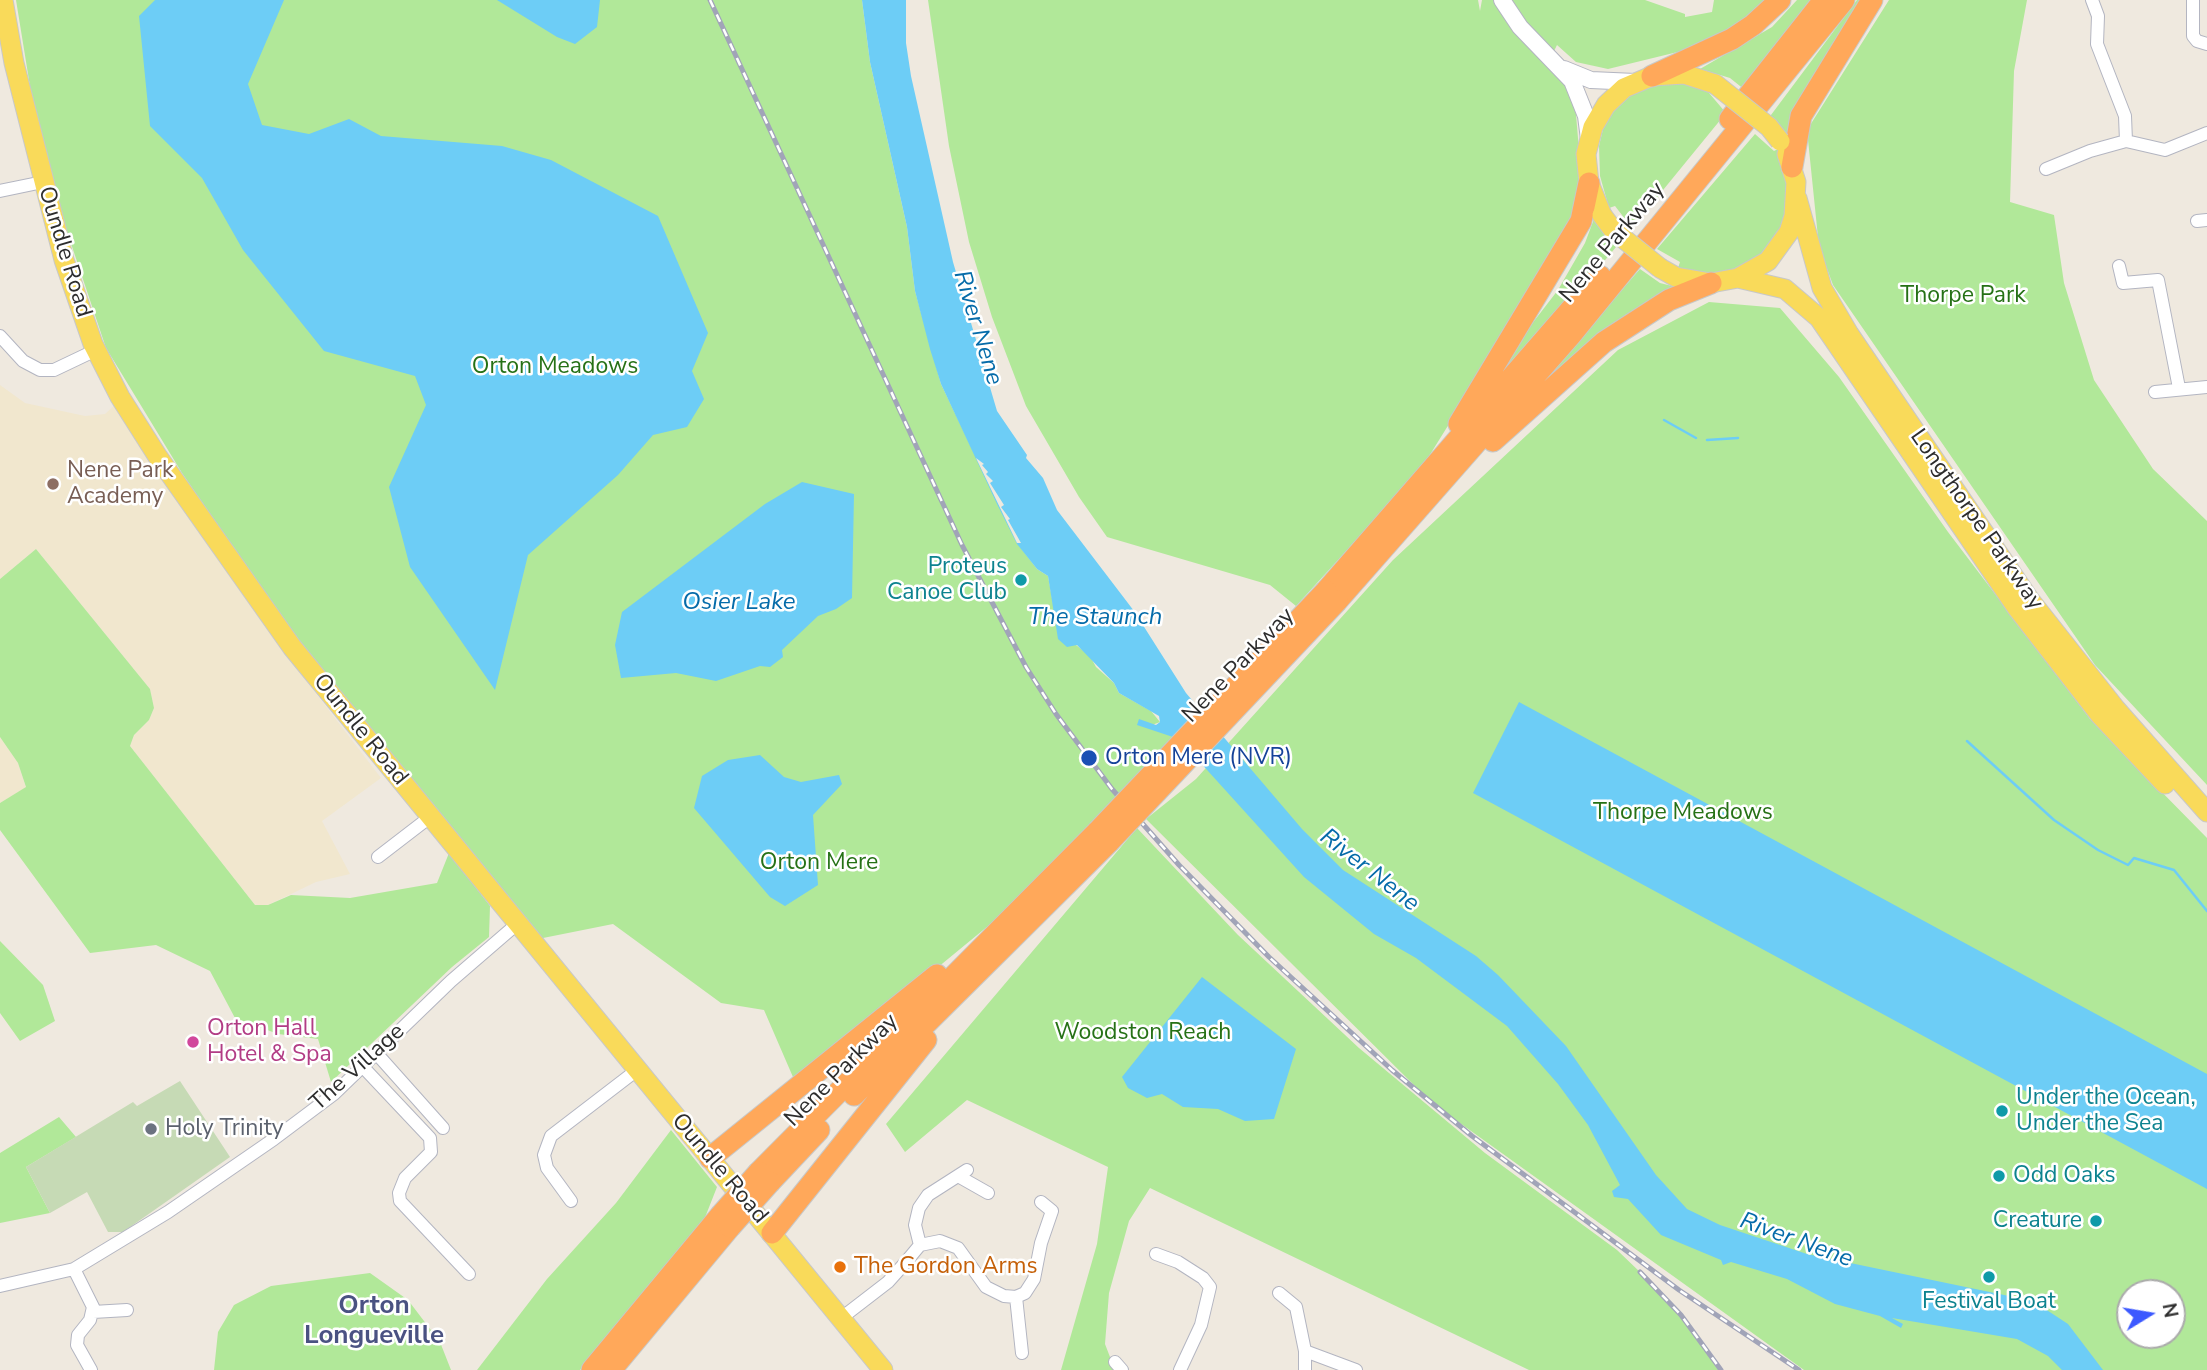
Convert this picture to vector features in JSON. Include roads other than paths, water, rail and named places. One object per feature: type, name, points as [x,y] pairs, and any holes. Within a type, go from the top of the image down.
[{"type":"highway","points":[[1644,79],[1732,39],[1780,0]]},
{"type":"highway","name":"Nene Parkway","points":[[1430,485],[1824,0]]},
{"type":"highway","name":"Nene Parkway","points":[[592,1370],[764,1177],[1103,836],[1331,596],[1714,162],[1844,0]]},
{"type":"highway","points":[[1792,167],[1801,116],[1872,0]]},
{"type":"highway","points":[[1430,485],[1581,221],[1589,183]]},
{"type":"highway","points":[[1430,485],[1604,342],[1659,306],[1711,283]]},
{"type":"highway","points":[[710,1158],[1007,931]]},
{"type":"highway","points":[[772,1233],[923,1043],[1007,931]]},
{"type":"highway","name":"Nene Parkway","points":[[611,1370],[725,1222]]},
{"type":"main road","name":"Oundle Road","points":[[3,0],[43,182],[64,260],[96,349],[120,397],[158,457],[292,647],[883,1370]]},
{"type":"main road","points":[[1684,74],[1715,84],[1769,127],[1780,141],[1792,167],[1797,198],[1792,224],[1780,247],[1768,261],[1738,278],[1711,283],[1685,279],[1660,268],[1614,231],[1602,215],[1589,183],[1586,161],[1588,139],[1606,105],[1644,79],[1684,74]]},
{"type":"main road","name":"Longthorpe Parkway","points":[[1797,198],[1822,288],[1849,334],[2029,599],[2115,708],[2207,812]]},
{"type":"main road","name":"Longthorpe Parkway","points":[[1738,278],[1785,289],[1819,318],[2017,608],[2100,715],[2207,828]]},
{"type":"street","points":[[1502,0],[1520,27],[1562,68],[1580,98],[1588,139]]},
{"type":"street","points":[[2092,0],[2098,16],[2097,44],[2125,116],[2126,141]]},
{"type":"street","points":[[2193,0],[2193,36],[2197,41],[2207,44]]},
{"type":"street","points":[[1562,68],[1591,80],[1644,79]]},
{"type":"street","points":[[2046,169],[2090,151],[2126,141],[2165,150],[2207,133]]},
{"type":"street","points":[[0,191],[43,182]]},
{"type":"street","points":[[2119,266],[2123,283],[2158,280],[2179,388]]},
{"type":"street","points":[[0,336],[23,360],[40,370],[54,370],[96,349]]},
{"type":"street","points":[[2155,392],[2207,387]]},
{"type":"street","points":[[378,857],[430,817]]},
{"type":"street","name":"The Village","points":[[0,1286],[74,1269],[168,1212],[274,1139],[334,1094],[451,981],[517,924]]},
{"type":"street","points":[[377,1054],[443,1128]]},
{"type":"street","points":[[363,1067],[430,1138],[431,1152],[401,1186],[400,1201],[469,1274]]},
{"type":"street","points":[[571,1201],[547,1168],[544,1155],[551,1136],[637,1070]]},
{"type":"street","points":[[920,1245],[915,1225],[919,1208],[928,1195],[962,1173],[988,1193]]},
{"type":"street","points":[[840,1319],[888,1282],[920,1245],[940,1241],[958,1248],[986,1287],[1004,1296],[1016,1297],[1024,1293],[1034,1279],[1041,1243],[1052,1211],[1041,1202]]},
{"type":"street","points":[[1156,1254],[1178,1262],[1203,1278],[1210,1287],[1201,1325],[1180,1370]]},
{"type":"street","points":[[74,1269],[93,1312]]},
{"type":"street","points":[[1279,1293],[1296,1307],[1305,1351],[1304,1370]]},
{"type":"street","points":[[1016,1297],[1022,1353]]},
{"type":"street","points":[[93,1312],[127,1310]]},
{"type":"street","points":[[91,1370],[77,1345],[78,1335],[93,1312]]},
{"type":"street","points":[[1305,1351],[1356,1370]]},
{"type":"water","points":[[155,0],[284,0],[248,84],[262,125],[309,134],[349,119],[381,136],[502,146],[551,160],[658,216],[708,333],[692,371],[704,399],[687,427],[653,435],[618,475],[528,555],[495,690],[410,567],[389,487],[426,405],[415,376],[324,351],[243,250],[202,178],[150,126],[139,16]]},
{"type":"water","points":[[497,0],[600,0],[597,27],[575,44],[557,37]]},
{"type":"water","name":"The Staunch","points":[[862,0],[906,0],[906,43],[911,76],[953,262],[997,411],[1027,455],[1026,458],[1043,478],[1057,510],[1134,611],[1186,693],[1302,829],[1343,870],[1476,956],[1498,975],[1566,1046],[1656,1175],[1687,1209],[1720,1225],[1807,1254],[2033,1301],[2068,1324],[2103,1370],[2062,1370],[2048,1356],[2017,1339],[1892,1318],[1903,1324],[1901,1328],[1880,1316],[1835,1304],[1787,1279],[1731,1262],[1723,1265],[1721,1260],[1661,1235],[1628,1199],[1614,1197],[1612,1191],[1620,1185],[1588,1125],[1558,1084],[1507,1026],[1416,958],[1374,934],[1304,877],[1179,739],[1137,725],[1139,719],[1156,725],[1160,722],[1159,716],[1119,693],[1114,683],[1077,645],[1067,647],[1058,639],[1048,576],[1037,569],[1017,544],[941,384],[930,349],[915,291],[907,227],[870,62]]},
{"type":"water","name":"Osier Lake","points":[[802,482],[854,494],[852,598],[836,609],[818,616],[782,650],[783,657],[770,667],[760,666],[716,681],[676,673],[621,678],[615,645],[622,612],[765,504]]},
{"type":"water","points":[[1519,702],[2207,1074],[2207,1189],[1473,793]]},
{"type":"water","name":"Orton Mere","points":[[760,755],[784,777],[801,782],[839,775],[842,784],[813,815],[818,885],[785,906],[770,897],[694,808],[702,776],[728,760]]},
{"type":"water","points":[[1202,977],[1296,1049],[1274,1119],[1245,1121],[1218,1109],[1183,1107],[1162,1094],[1147,1098],[1128,1088],[1122,1077]]},
{"type":"waterway","points":[[1664,420],[1696,438]]},
{"type":"waterway","points":[[1707,440],[1738,438]]},
{"type":"waterway","points":[[1967,741],[2054,820],[2098,850],[2128,865],[2134,858],[2174,870],[2207,911]]},
{"type":"railway","points":[[710,0],[962,545],[1026,667],[1056,714],[1112,789],[1179,865],[1269,957],[1392,1070],[1472,1136],[1679,1290],[1799,1370]]},
{"type":"railway","points":[[1640,1272],[1681,1315],[1721,1370]]},
{"type":"place","name":"Nene Park Academy","points":[[53,484]]},
{"type":"place","name":"Proteus Canoe Club","points":[[1021,580]]},
{"type":"place","name":"Orton Mere (NVR)","points":[[1089,758]]},
{"type":"place","name":"Orton Hall Hotel & Spa","points":[[193,1042]]},
{"type":"place","name":"Under the Ocean, Under the Sea","points":[[2002,1111]]},
{"type":"place","name":"Holy Trinity","points":[[151,1129]]},
{"type":"place","name":"Odd Oaks","points":[[1999,1176]]},
{"type":"place","name":"Creature","points":[[2096,1221]]},
{"type":"place","name":"The Gordon Arms","points":[[840,1267]]},
{"type":"place","name":"Festival Boat","points":[[1989,1277]]},
{"type":"district","name":"Orton Longueville","points":[[374,1322]]},
{"type":"park label","name":"Thorpe Park","points":[[1963,296]]},
{"type":"park label","name":"Orton Meadows","points":[[555,367]]},
{"type":"park label","name":"Thorpe Meadows","points":[[1683,813]]},
{"type":"park label","name":"Woodston Reach","points":[[1143,1033]]},
{"type":"water label","name":"River Nene","points":[[977,328]]},
{"type":"water label","name":"River Nene","points":[[1369,871]]},
{"type":"water label","name":"River Nene","points":[[1796,1241]]}]
